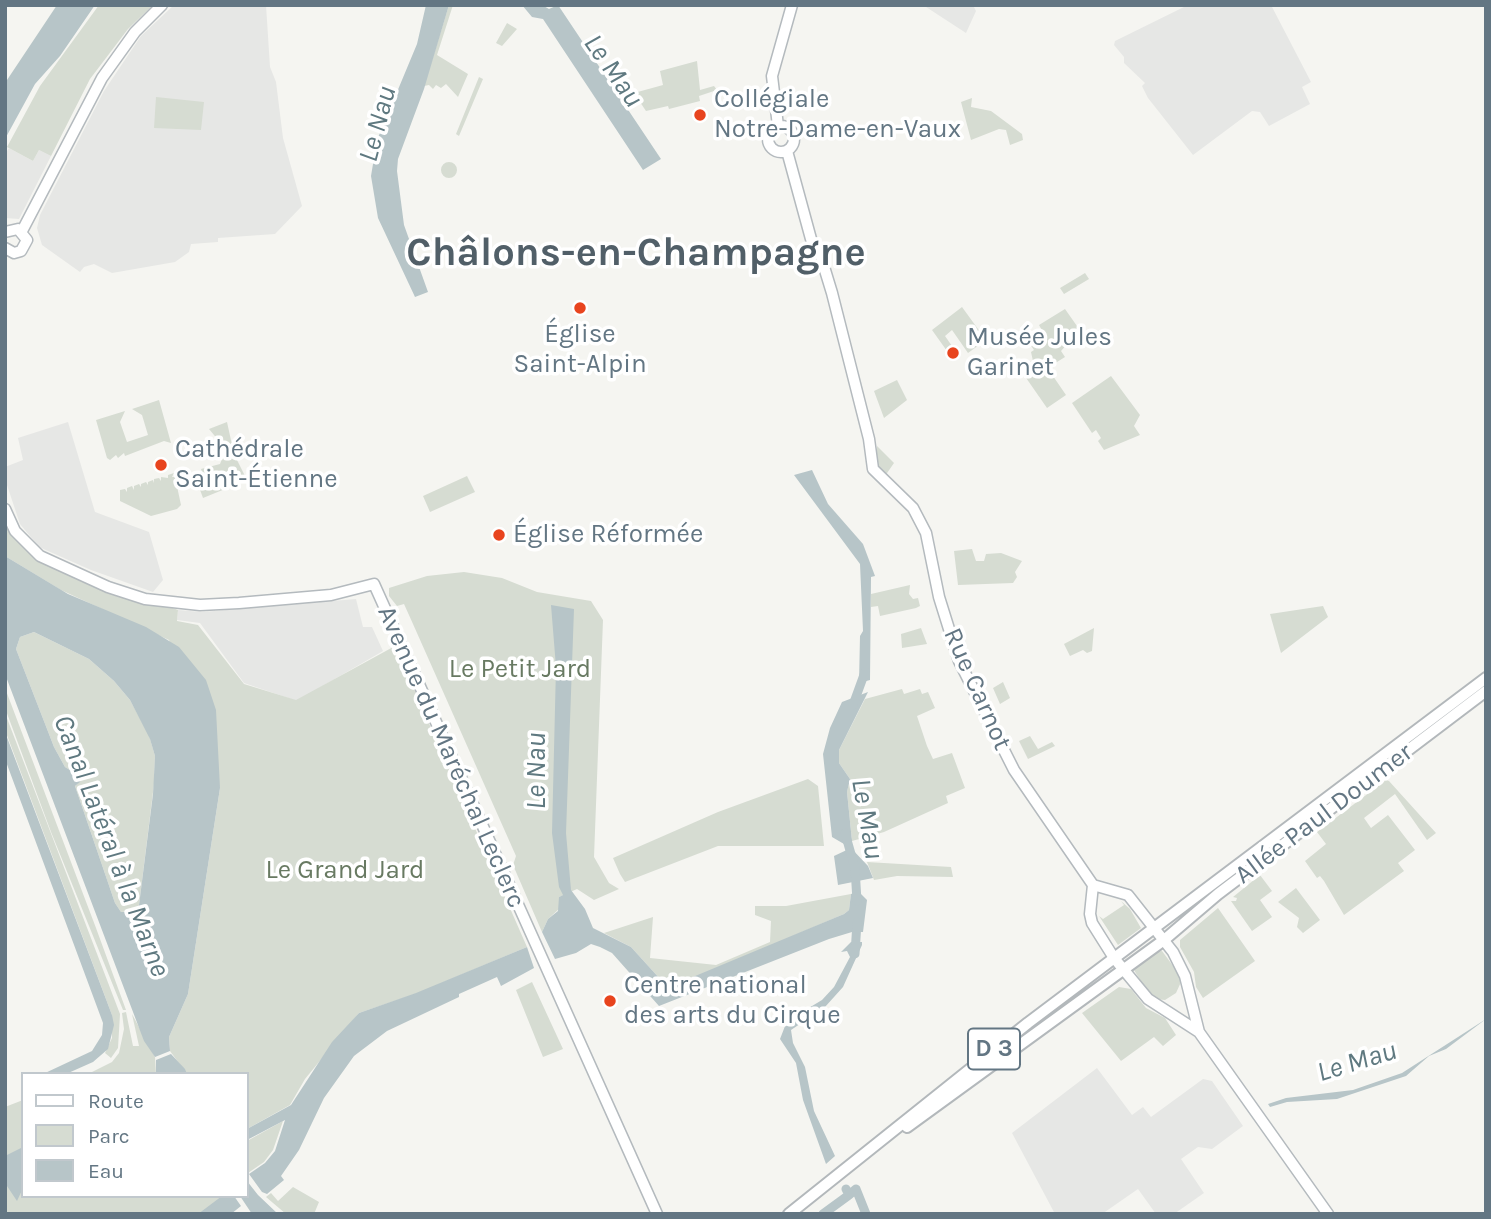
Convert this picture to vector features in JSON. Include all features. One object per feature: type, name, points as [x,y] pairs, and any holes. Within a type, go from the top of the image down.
[{"type":"main road","points":[[22,231],[102,78],[135,32],[162,5]]},
{"type":"main road","points":[[778,125],[772,76],[792,5]]},
{"type":"main road","points":[[778,125],[788,127],[794,135],[794,142],[787,151],[777,152],[768,143],[770,131],[778,125]]},
{"type":"main road","name":"Rue Carnot","points":[[787,151],[811,239],[821,257],[832,293],[873,469],[913,508],[926,533],[939,597],[954,647],[1014,770],[1093,885]]},
{"type":"main road","points":[[5,232],[14,228],[22,231],[27,240],[21,251],[7,254]]},
{"type":"main road","name":"Avenue du Maréchal Leclerc","points":[[5,509],[15,531],[40,556],[107,586],[145,599],[200,605],[239,603],[331,595],[374,584],[657,1214]]},
{"type":"main road","name":"Allée Paul Doumer","points":[[1155,928],[1486,677]]},
{"type":"main road","name":"Allée Paul Doumer","points":[[1164,940],[1218,894],[1486,691]]},
{"type":"main road","points":[[1199,1032],[1148,999],[1114,958],[1092,923],[1093,885],[1120,892],[1132,899],[1164,940],[1185,976],[1199,1032],[1328,1214]]},
{"type":"main road","points":[[1091,908],[1100,898],[1120,892]]},
{"type":"main road","name":"D 3","points":[[879,1145],[966,1070],[1155,928]]},
{"type":"main road","name":"D 3","points":[[789,1214],[879,1145],[976,1079],[1164,940]]},
{"type":"main road","points":[[1174,1015],[1190,1004]]},
{"type":"shaded area","points":[[174,5],[266,5],[270,67],[276,82],[283,138],[302,206],[275,234],[218,238],[218,242],[191,244],[189,252],[175,262],[112,273],[94,264],[84,267],[80,272],[42,245],[37,228],[40,215],[104,91],[141,36]]},
{"type":"shaded area","points":[[923,5],[973,5],[976,11],[966,33]]},
{"type":"shaded area","points":[[1188,5],[1271,5],[1311,82],[1302,87],[1310,104],[1269,126],[1260,112],[1252,111],[1193,155],[1148,98],[1142,86],[1145,83],[1124,63],[1124,57],[1114,45],[1115,41]]},
{"type":"shaded area","points":[[9,148],[33,161],[39,150],[51,156],[19,219],[5,218],[5,154]]},
{"type":"shaded area","points":[[68,422],[95,512],[149,532],[163,580],[153,592],[91,570],[39,547],[20,524],[5,479],[5,467],[23,460],[18,438]]},
{"type":"shaded area","points":[[356,599],[363,627],[372,627],[383,651],[297,701],[244,683],[200,623],[177,620],[178,610],[202,612]]},
{"type":"shaded area","points":[[1097,1068],[1132,1115],[1143,1107],[1151,1117],[1203,1079],[1212,1081],[1243,1126],[1212,1149],[1198,1147],[1181,1159],[1204,1193],[1174,1214],[1156,1214],[1138,1189],[1102,1214],[1055,1214],[1012,1133]]},
{"type":"green space","points":[[99,5],[153,5],[128,29],[90,79],[51,156],[39,150],[33,161],[7,147],[40,86]]},
{"type":"green space","points":[[449,5],[453,5],[437,55],[468,74],[458,97],[446,84],[441,88],[436,85],[433,89],[429,85],[424,86]]},
{"type":"green space","points":[[507,23],[517,29],[502,46],[496,43]]},
{"type":"green space","points":[[697,61],[700,90],[714,86],[717,90],[699,96],[700,101],[669,109],[668,106],[646,111],[634,93],[663,85],[660,71]]},
{"type":"green space","points":[[479,77],[483,79],[459,136],[456,134]]},
{"type":"green space","points":[[156,97],[204,102],[201,130],[154,128]]},
{"type":"green space","points":[[972,98],[971,107],[991,111],[1022,134],[1023,140],[1010,145],[1006,130],[999,129],[971,140],[961,102]]},
{"type":"green space","points":[[449,162],[455,164],[455,176],[449,178],[443,176],[441,170],[443,164]]},
{"type":"green space","points":[[1085,273],[1089,279],[1064,294],[1060,288]]},
{"type":"green space","points":[[962,307],[986,340],[968,353],[952,330],[945,336],[952,346],[947,351],[932,330]]},
{"type":"green space","points":[[1065,309],[1084,336],[1069,342],[1061,351],[1065,357],[1049,367],[1042,360],[1066,395],[1047,408],[1015,362],[1018,360],[1021,364],[1033,361],[1031,352],[1034,350],[1029,343],[1044,334],[1039,325]]},
{"type":"green space","points":[[1111,376],[1140,415],[1134,426],[1140,435],[1104,450],[1098,441],[1101,438],[1096,430],[1092,433],[1072,403]]},
{"type":"green space","points":[[897,380],[907,400],[884,418],[874,391]]},
{"type":"green space","points":[[159,400],[171,443],[164,441],[125,456],[124,453],[118,458],[116,455],[110,460],[107,458],[96,420],[125,411],[120,422],[127,442],[148,435],[142,415],[132,409]]},
{"type":"green space","points":[[227,422],[234,454],[247,480],[203,498],[196,479],[204,477],[201,469],[220,464],[220,450],[224,447],[209,429]]},
{"type":"green space","points":[[877,446],[894,463],[885,476],[877,463]]},
{"type":"green space","points":[[174,473],[172,477],[175,477],[181,505],[177,509],[151,516],[120,501],[120,490],[125,489],[127,492],[127,488],[132,486],[134,490],[134,486],[139,484],[141,487],[141,484],[146,482],[148,485],[148,482],[153,480],[154,483],[154,479],[159,478],[161,481],[161,477],[168,478],[168,475]]},
{"type":"green space","points":[[467,476],[475,492],[430,512],[423,496]]},
{"type":"green space","name":"Le Grand Jard","points":[[5,525],[13,528],[39,555],[178,610],[177,621],[198,625],[244,684],[296,700],[395,646],[527,947],[418,993],[359,1013],[305,1079],[290,1105],[248,1128],[248,1072],[186,1072],[170,1051],[169,1037],[188,994],[220,788],[169,640],[61,590],[5,556]]},
{"type":"green space","points":[[972,549],[976,561],[984,561],[986,554],[1001,553],[1022,561],[1015,572],[1017,577],[1013,583],[958,585],[954,551]]},
{"type":"green space","name":"Le Petit Jard","points":[[464,572],[502,578],[537,592],[591,601],[603,620],[594,857],[609,883],[619,889],[594,900],[577,889],[559,897],[559,909],[548,919],[542,932],[513,865],[516,856],[404,604],[397,606],[389,596],[389,588],[427,576]]},
{"type":"green space","points":[[910,585],[909,594],[913,599],[918,598],[920,606],[880,616],[878,606],[871,607],[871,594]]},
{"type":"green space","points":[[1323,606],[1328,617],[1281,653],[1270,614]]},
{"type":"green space","points":[[921,628],[927,644],[902,648],[901,634]]},
{"type":"green space","points":[[1094,628],[1092,651],[1087,653],[1083,650],[1070,656],[1064,644]]},
{"type":"green space","points":[[34,632],[89,659],[114,681],[130,700],[149,735],[155,756],[154,784],[139,905],[134,911],[121,912],[115,903],[75,786],[80,781],[77,775],[65,767],[54,747],[16,649],[20,637]]},
{"type":"green space","points":[[1003,682],[1010,698],[1000,704],[993,688]]},
{"type":"green space","points":[[5,688],[126,1010],[123,1010],[51,832],[5,708]]},
{"type":"green space","points":[[902,689],[904,694],[920,689],[922,694],[928,692],[935,708],[917,716],[927,746],[933,759],[952,753],[965,788],[946,796],[948,803],[884,832],[852,841],[847,792],[850,779],[839,763],[839,750],[865,699]]},
{"type":"green space","points":[[5,713],[120,1014],[118,1048],[111,1058],[105,1053],[112,1038],[112,1015],[5,730]]},
{"type":"green space","points":[[1030,736],[1038,749],[1052,742],[1055,746],[1028,759],[1019,741]]},
{"type":"green space","points":[[808,779],[818,786],[824,846],[718,846],[625,882],[620,874],[613,858],[718,812]]},
{"type":"green space","points":[[1386,780],[1436,833],[1427,840],[1395,794],[1364,818],[1371,828],[1388,815],[1415,850],[1398,863],[1404,871],[1344,915],[1324,881],[1320,876],[1317,878],[1305,861],[1326,844],[1317,832]]},
{"type":"green space","points":[[867,862],[951,867],[953,877],[897,876],[874,880]]},
{"type":"green space","points":[[1260,875],[1272,891],[1260,900],[1272,917],[1252,931],[1231,901],[1236,901],[1237,898],[1233,897]]},
{"type":"green space","points":[[1296,888],[1320,920],[1303,933],[1297,927],[1299,918],[1278,902]]},
{"type":"green space","points":[[851,894],[849,910],[844,914],[688,981],[661,980],[631,947],[604,933],[653,917],[650,958],[716,965],[770,942],[771,921],[755,915],[755,906],[786,906]]},
{"type":"green space","points":[[1121,901],[1130,909],[1141,928],[1118,945],[1099,916],[1103,919],[1124,905]]},
{"type":"green space","points":[[1218,908],[1255,961],[1203,998],[1196,987],[1194,972],[1180,947],[1180,940]]},
{"type":"green space","points":[[1162,951],[1179,974],[1181,982],[1176,993],[1165,1000],[1155,999],[1148,993],[1134,970],[1156,952]]},
{"type":"green space","points":[[532,982],[563,1049],[543,1057],[516,990]]},
{"type":"green space","points":[[1119,987],[1131,989],[1146,1008],[1165,1018],[1176,1035],[1163,1046],[1154,1037],[1121,1061],[1082,1013]]},
{"type":"green space","points":[[126,1012],[133,1046],[139,1046],[132,1014],[155,1057],[156,1072],[92,1072],[112,1062],[119,1053],[124,1029],[122,1013]]},
{"type":"green space","points":[[21,1101],[21,1198],[229,1198],[210,1214],[5,1214],[5,1107]]},
{"type":"green space","points":[[283,1121],[273,1150],[264,1162],[248,1173],[248,1140]]},
{"type":"green space","points":[[293,1187],[319,1202],[314,1214],[286,1214],[266,1197],[271,1193],[278,1201]]},
{"type":"water","points":[[57,5],[95,5],[60,56],[35,84],[5,139],[5,83]]},
{"type":"water","points":[[426,5],[449,5],[424,89],[398,159],[404,225],[428,292],[415,297],[378,218],[371,176],[377,140],[417,44]]},
{"type":"water","points":[[522,5],[542,5],[549,9],[558,5],[661,159],[643,170],[543,19],[532,17]]},
{"type":"water","points":[[812,470],[828,504],[863,544],[875,576],[871,577],[870,680],[859,683],[860,636],[863,631],[860,564],[794,475]]},
{"type":"water","points":[[5,556],[68,594],[146,627],[179,647],[206,680],[216,710],[220,788],[188,994],[169,1037],[170,1051],[155,1057],[144,1041],[5,674]],"holes":[[[34,632],[89,659],[114,681],[130,700],[150,739],[155,756],[139,905],[134,912],[121,912],[115,903],[75,786],[80,782],[78,775],[65,767],[54,747],[16,649],[20,637]]]},
{"type":"water","points":[[551,605],[574,609],[566,833],[571,890],[585,909],[593,928],[631,947],[661,980],[676,984],[844,914],[849,910],[851,894],[859,892],[867,900],[863,932],[852,932],[829,939],[659,1006],[612,953],[600,947],[591,944],[576,953],[555,959],[542,932],[548,919],[558,911],[559,897],[563,895],[559,887],[552,833],[556,667]]},
{"type":"water","points":[[868,692],[839,750],[839,763],[850,779],[847,792],[852,841],[844,844],[832,837],[823,754],[830,728],[842,702]]},
{"type":"water","points":[[5,732],[112,1015],[114,1025],[108,1049],[93,1062],[70,1072],[47,1072],[92,1051],[102,1035],[103,1023],[5,759]]},
{"type":"water","points":[[851,848],[868,866],[873,878],[838,885],[834,856]]},
{"type":"water","points":[[851,942],[862,942],[862,945],[843,987],[825,1007],[791,1030],[793,1043],[805,1067],[814,1111],[835,1156],[826,1164],[803,1100],[796,1063],[780,1039],[787,1021],[822,1000],[834,987],[850,957],[847,951],[841,952]]},
{"type":"water","points":[[527,947],[534,968],[501,986],[497,977],[459,994],[459,997],[387,1031],[354,1056],[324,1098],[299,1150],[281,1176],[284,1180],[267,1194],[262,1192],[249,1174],[265,1163],[275,1151],[285,1120],[248,1139],[248,1128],[291,1105],[332,1042],[359,1013],[416,993]]},
{"type":"water","points":[[1486,1019],[1446,1049],[1429,1056],[1406,1076],[1337,1099],[1287,1102],[1270,1107],[1268,1104],[1286,1098],[1353,1090],[1402,1073]]},
{"type":"water","points":[[171,1054],[186,1072],[156,1072],[156,1060]]},
{"type":"water","points":[[21,1148],[21,1192],[17,1201],[5,1183],[5,1156]]},
{"type":"water","points":[[248,1182],[278,1214],[252,1214],[241,1198],[248,1198]]},
{"type":"water","points":[[219,1198],[235,1198],[241,1206],[231,1214],[198,1214]]},
{"type":"waterway","name":"Le Mau","points":[[853,705],[865,672]]},
{"type":"waterway","name":"Le Mau","points":[[845,833],[855,868],[857,901]]},
{"type":"waterway","name":"Le Mau","points":[[855,954],[857,922]]},
{"type":"waterway","name":"Le Mau","points":[[846,1189],[849,1195],[856,1189],[866,1214]]},
{"type":"waterway","points":[[823,1214],[849,1195]]},
{"type":"place","name":"Collégiale Notre-Dame-en-Vaux","points":[[700,115]]},
{"type":"place","name":"Église Saint-Alpin","points":[[580,308]]},
{"type":"place","name":"Musée Jules Garinet","points":[[953,353]]},
{"type":"place","name":"Cathédrale Saint-Étienne","points":[[161,465]]},
{"type":"place","name":"Église Réformée","points":[[499,535]]},
{"type":"place","name":"Centre national des arts du Cirque","points":[[610,1001]]},
{"type":"district","name":"Châlons-en-Champagne","points":[[636,254]]},
{"type":"water label","name":"Le Nau","points":[[378,124]]},
{"type":"water label","name":"Le Nau","points":[[537,771]]},
{"type":"water label","name":"Canal Latéral à la Marne","points":[[111,846]]}]
